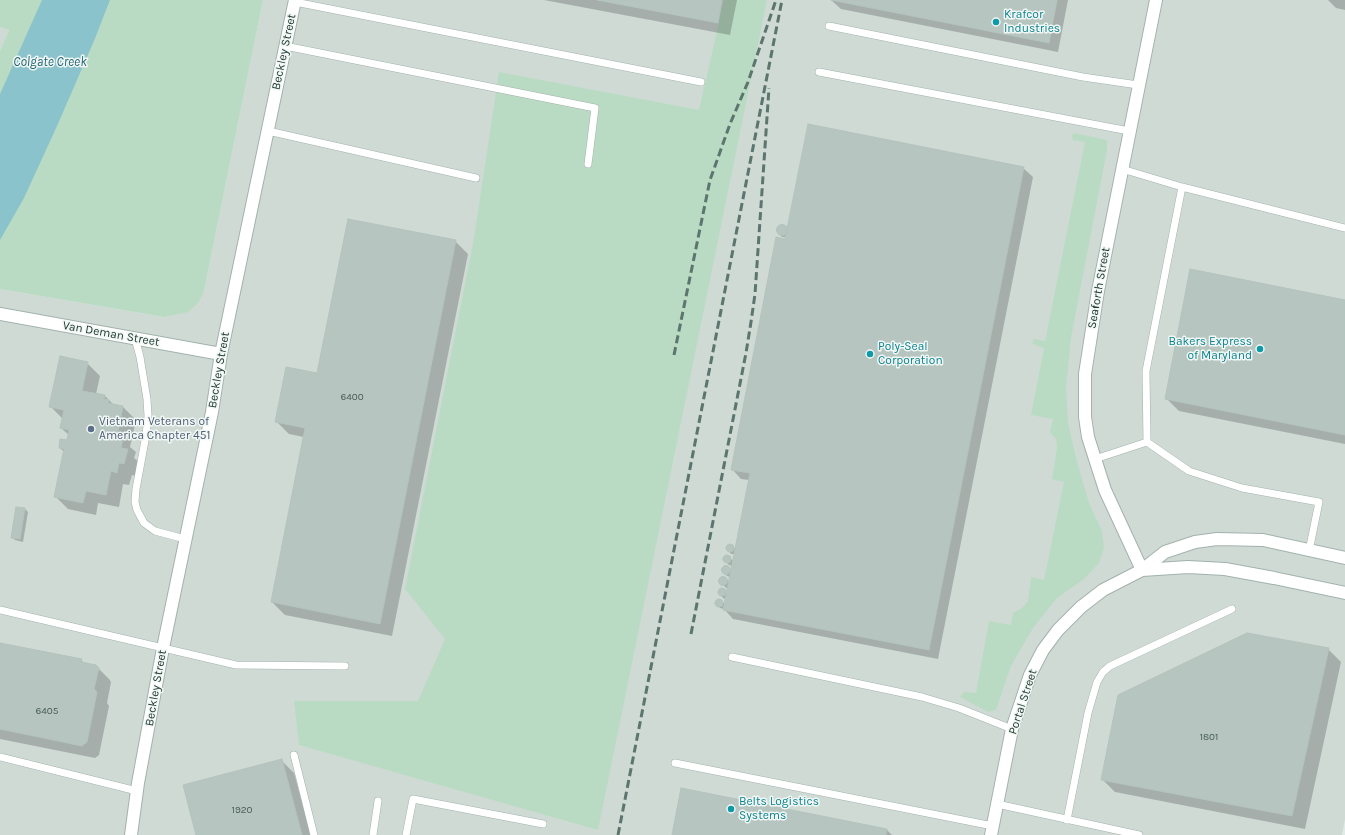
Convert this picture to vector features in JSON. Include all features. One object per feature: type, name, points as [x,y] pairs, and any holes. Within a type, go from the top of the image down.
[{"type":"street","name":"Seaforth Street","points":[[1142,570],[1106,490],[1088,438],[1085,417],[1085,374],[1098,291],[1156,0]]},
{"type":"street","name":"Beckley Street","points":[[131,835],[137,791],[163,648],[212,412],[221,354],[295,1]]},
{"type":"street","name":"Van Deman Street","points":[[0,314],[221,354]]},
{"type":"street","name":"Portal Street","points":[[992,830],[1012,729],[1030,675],[1043,650],[1058,630],[1081,607],[1103,590],[1142,570],[1165,552],[1195,542],[1217,539],[1263,540],[1345,558]]},
{"type":"street","name":"Portal Street","points":[[1142,570],[1188,567],[1225,570],[1274,578],[1345,593]]},
{"type":"lane","points":[[295,1],[701,82]]},
{"type":"lane","points":[[830,26],[1082,77],[1138,85]]},
{"type":"lane","points":[[286,46],[596,108],[588,164]]},
{"type":"lane","points":[[819,72],[1129,131]]},
{"type":"lane","points":[[268,131],[476,178]]},
{"type":"lane","points":[[1122,169],[1182,188],[1345,228]]},
{"type":"lane","points":[[1147,442],[1146,371],[1182,188]]},
{"type":"lane","points":[[135,338],[140,356],[147,398],[148,416],[135,502],[137,510],[144,523],[155,531],[185,539]]},
{"type":"lane","points":[[1095,459],[1147,442]]},
{"type":"lane","points":[[1147,442],[1189,471],[1242,488],[1319,502],[1309,550]]},
{"type":"lane","points":[[1067,820],[1088,713],[1097,682],[1103,672],[1110,666],[1232,609]]},
{"type":"lane","points":[[0,610],[236,664],[346,666]]},
{"type":"lane","points":[[732,657],[922,697],[959,708],[1012,729]]},
{"type":"lane","points":[[294,755],[314,835]]},
{"type":"lane","points":[[0,757],[137,791]]},
{"type":"lane","points":[[675,762],[992,830]]},
{"type":"lane","points":[[406,835],[413,799],[543,824]]},
{"type":"lane","points":[[373,835],[378,801]]},
{"type":"lane","points":[[997,804],[1139,835]]},
{"type":"shaded area","points":[[263,0],[1345,0],[1345,819],[1342,835],[0,835],[0,289],[164,317],[204,291]]},
{"type":"shaded area","points":[[0,27],[9,30],[0,51]]},
{"type":"green space","points":[[0,0],[263,0],[204,291],[198,303],[188,312],[164,317],[0,289],[0,51],[9,30],[0,27]]},
{"type":"green space","points":[[724,0],[767,0],[598,830],[299,745],[294,701],[418,701],[445,639],[405,589],[474,238],[499,72],[699,110]]},
{"type":"green space","points":[[1074,133],[1107,140],[1107,150],[1071,338],[1066,388],[1068,423],[1077,462],[1089,503],[1102,531],[1104,548],[1099,563],[1084,579],[1057,598],[1033,628],[1011,666],[996,710],[988,712],[960,697],[964,692],[976,693],[989,621],[1011,625],[1013,613],[1022,608],[1028,601],[1031,577],[1044,580],[1064,482],[1052,479],[1057,448],[1056,439],[1050,432],[1053,419],[1031,415],[1044,348],[1032,344],[1034,339],[1045,341],[1085,142],[1073,140],[1072,136]]},
{"type":"water","name":"Colgate Creek","points":[[42,0],[110,0],[94,41],[24,198],[0,240],[0,94]]},
{"type":"building","points":[[597,0],[722,0],[718,23]]},
{"type":"building","name":"Krafcor Industries","points":[[831,0],[1057,0],[1049,43]]},
{"type":"building","name":"Poly-Seal Corporation","points":[[808,124],[1024,167],[929,650],[723,610],[750,473],[731,470],[776,237],[785,239]]},
{"type":"building","points":[[348,219],[456,240],[380,624],[271,602],[305,428],[275,422],[286,367],[317,373]]},
{"type":"building","points":[[780,225],[784,225],[786,226],[786,234],[780,235],[777,232],[777,228]]},
{"type":"building","name":"Bakers Express of Maryland","points":[[1190,269],[1345,300],[1345,435],[1165,399]]},
{"type":"building","name":"Vietnam Veterans of America Chapter 451","points":[[60,356],[88,362],[82,391],[105,395],[104,399],[109,400],[108,403],[123,406],[117,438],[123,439],[121,448],[128,449],[124,464],[119,463],[117,473],[111,471],[106,495],[86,491],[83,503],[54,497],[64,449],[59,448],[60,439],[67,440],[69,430],[60,428],[64,410],[49,407]]},
{"type":"building","points":[[16,507],[25,508],[20,539],[11,538]]},
{"type":"building","points":[[728,544],[732,544],[734,548],[732,552],[728,552],[726,550],[726,546]]},
{"type":"building","points":[[725,555],[729,555],[731,559],[729,563],[725,563],[723,561],[723,557]]},
{"type":"building","points":[[724,566],[728,566],[730,570],[728,574],[724,574],[722,572],[722,568]]},
{"type":"building","points":[[721,577],[725,577],[727,581],[725,585],[721,585],[719,583],[719,579]]},
{"type":"building","points":[[720,588],[724,588],[726,592],[724,596],[720,596],[718,594],[718,590]]},
{"type":"building","points":[[717,599],[721,599],[723,603],[721,607],[717,607],[715,605],[715,601]]},
{"type":"building","points":[[1247,633],[1329,648],[1292,816],[1101,780],[1118,695]]},
{"type":"building","points":[[0,643],[82,659],[81,662],[96,665],[99,668],[94,689],[97,692],[87,742],[82,746],[0,729]]},
{"type":"building","points":[[282,759],[302,835],[196,835],[183,785]]},
{"type":"building","name":"Belts Logistics Systems","points":[[681,788],[887,829],[886,835],[672,835]]},
{"type":"railway","points":[[674,355],[710,180],[730,124],[748,82],[776,0]]},
{"type":"railway","points":[[618,835],[782,0]]},
{"type":"railway","points":[[691,634],[751,322],[755,294],[769,88]]},
{"type":"place","name":"Krafcor Industries","points":[[996,22]]},
{"type":"place","name":"Bakers Express of Maryland","points":[[1260,349]]},
{"type":"place","name":"Poly-Seal Corporation","points":[[870,354]]},
{"type":"place","name":"Vietnam Veterans of America Chapter 451","points":[[91,429]]},
{"type":"place","name":"Belts Logistics Systems","points":[[731,809]]}]
